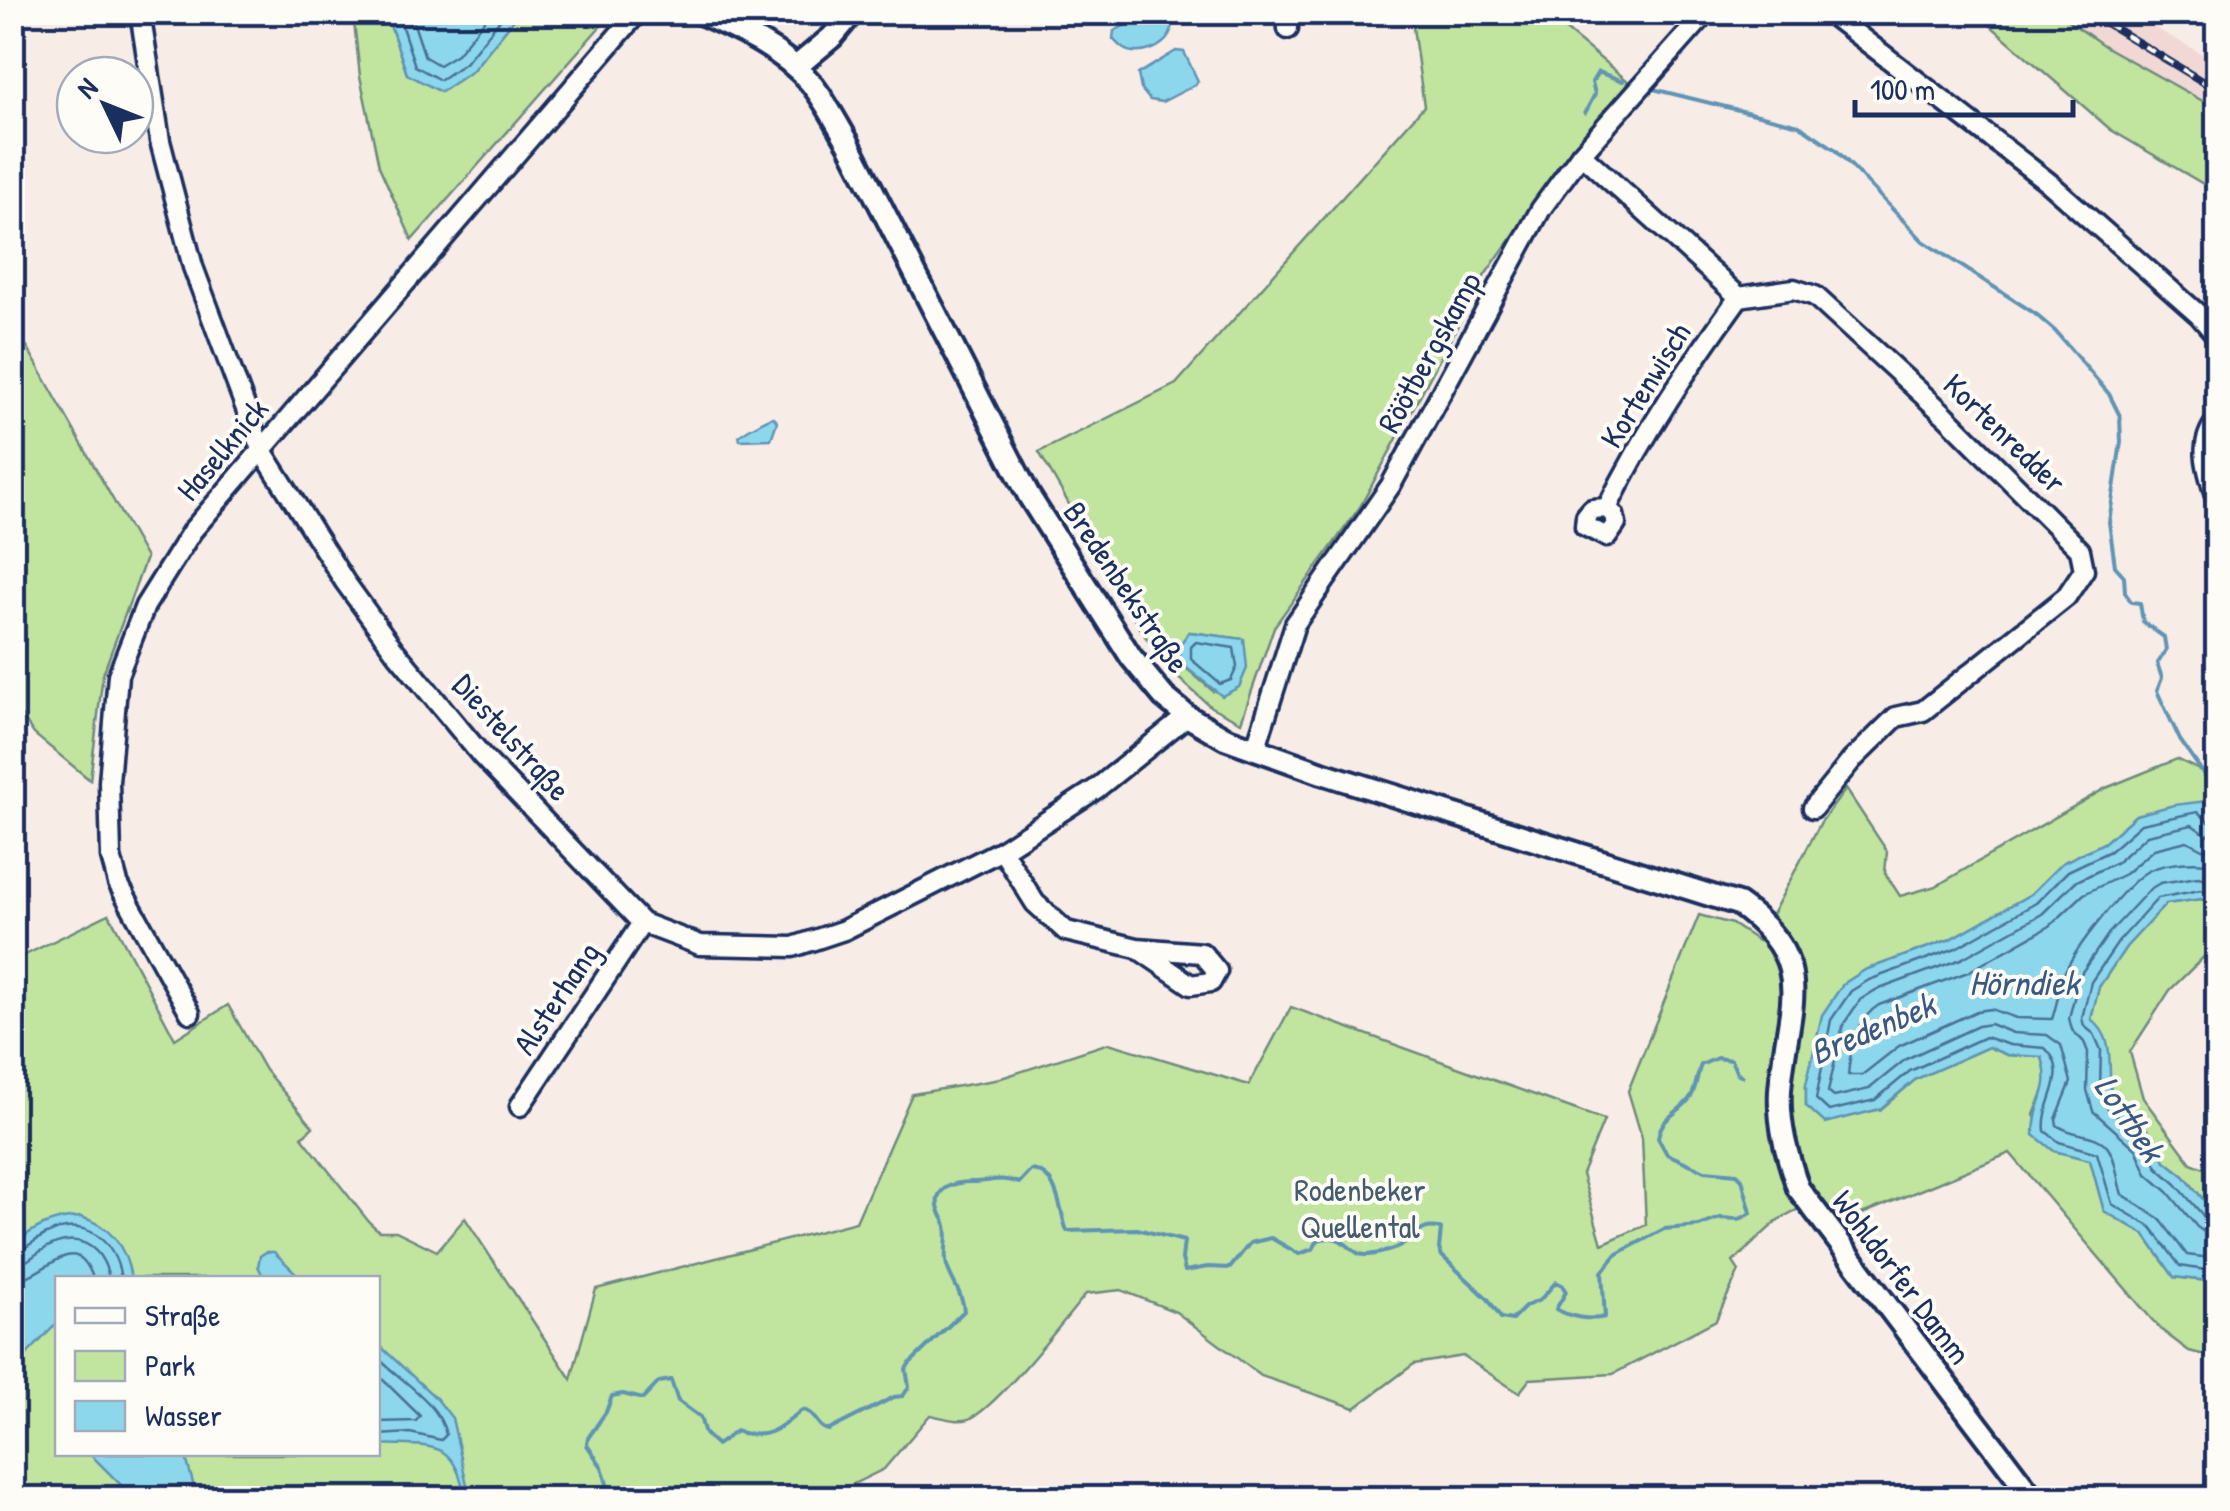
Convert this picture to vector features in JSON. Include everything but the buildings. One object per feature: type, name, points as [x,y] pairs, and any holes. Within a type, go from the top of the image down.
[{"type":"street","name":"Diestelstraße","points":[[140,12],[160,141],[193,267],[261,449],[345,582],[395,651],[482,756],[642,923],[700,945],[793,947],[844,930],[1002,850],[1096,789],[1187,716]]},
{"type":"street","name":"Haselknick","points":[[190,1013],[135,918],[112,858],[109,782],[118,675],[145,606],[192,531],[638,12]]},
{"type":"street","name":"Bredenbekstraße","points":[[698,12],[739,30],[796,67],[817,91],[848,142],[1029,496],[1130,657],[1164,696],[1187,716],[1224,738],[1255,750],[1738,904],[1775,936],[1788,963],[1794,986],[1783,1068]]},
{"type":"street","points":[[796,67],[832,37],[853,12]]},
{"type":"street","name":"Röötbergskamp","points":[[1255,750],[1295,624],[1391,486],[1541,209],[1581,154],[1707,12]]},
{"type":"street","points":[[1828,12],[2048,182],[2199,315],[2218,337]]},
{"type":"street","points":[[1581,154],[1739,297]]},
{"type":"street","name":"Kortenredder","points":[[1739,297],[1794,289],[1815,296],[2072,539],[2080,550],[2084,570],[2066,597],[1923,711],[1896,718],[1851,761],[1813,808]]},
{"type":"street","name":"Kortenwisch","points":[[1607,508],[1632,457],[1683,375],[1739,297]]},
{"type":"street","points":[[2218,418],[2206,433],[2205,458],[2218,504]]},
{"type":"street","points":[[1002,850],[1035,903],[1066,931],[1137,948]]},
{"type":"street","name":"Alsterhang","points":[[520,1106],[642,923]]},
{"type":"street","name":"Wohldorfer Damm","points":[[1783,1068],[1780,1132],[1798,1188],[2034,1498]]},
{"type":"shaded area","points":[[2057,13],[2128,13],[2217,62],[2217,109],[2106,47]]},
{"type":"green space","points":[[353,13],[386,13],[407,74],[472,71],[519,13],[612,13],[412,240],[379,166],[360,76]]},
{"type":"green space","points":[[1411,13],[1545,13],[1629,82],[1566,160],[1485,275],[1360,507],[1274,627],[1241,722],[1211,707],[1167,668],[1039,452],[1176,384],[1424,106]],"holes":[[[1190,632],[1243,639],[1213,691],[1179,662]]]},
{"type":"green space","points":[[1976,13],[2057,13],[2106,47],[2217,109],[2217,192],[2111,130]]},
{"type":"green space","points":[[13,322],[146,558],[103,674],[90,780],[34,734],[13,704]]},
{"type":"green space","name":"Rodenbeker Quellental","points":[[2177,759],[2217,779],[2217,820],[2206,801],[2136,815],[2104,843],[2062,863],[2031,894],[1951,939],[1865,970],[1817,1041],[1806,1085],[1806,1106],[1880,1110],[1916,1079],[1988,1047],[2007,1055],[2042,1057],[2048,1080],[2034,1115],[2054,1151],[2090,1160],[2104,1211],[2144,1234],[2174,1277],[2217,1282],[2217,1358],[2189,1351],[2160,1329],[2010,1153],[1850,1219],[1832,1209],[1815,1206],[1786,1215],[1733,1262],[1739,1271],[1716,1320],[1613,1374],[1530,1379],[1519,1393],[1463,1356],[1414,1364],[1355,1408],[1261,1376],[1176,1312],[1121,1290],[1086,1294],[1012,1382],[981,1412],[964,1420],[930,1415],[884,1469],[835,1493],[840,1498],[13,1498],[13,961],[109,914],[175,1039],[228,1005],[265,1070],[313,1127],[302,1137],[369,1222],[379,1231],[396,1231],[437,1251],[465,1218],[571,1379],[596,1289],[856,1222],[912,1094],[995,1080],[1109,1043],[1249,1085],[1291,1007],[1604,1120],[1582,1174],[1602,1244],[1646,1225],[1642,1138],[1628,1091],[1699,915],[1732,924],[1758,941],[1821,822],[1846,789],[1887,851],[1885,873],[1900,896],[1936,886],[2106,788]]},
{"type":"green space","points":[[2201,899],[2217,905],[2217,944],[2170,990],[2130,1052],[2143,1098],[2191,1163],[2217,1173],[2217,1241],[2215,1214],[2184,1176],[2165,1161],[2155,1137],[2111,1099],[2091,1019],[2099,987],[2126,947],[2166,904]]},
{"type":"water","points":[[386,12],[519,13],[472,71],[441,92],[407,74]]},
{"type":"water","points":[[1150,13],[1168,13],[1171,21],[1169,36],[1158,47],[1130,52],[1113,39],[1114,31]]},
{"type":"water","points":[[1176,51],[1184,52],[1198,81],[1162,102],[1150,100],[1141,89],[1138,74]]},
{"type":"water","points":[[774,417],[777,422],[771,439],[740,440],[741,434]]},
{"type":"water","points":[[1189,632],[1244,639],[1247,668],[1239,687],[1222,696],[1179,662],[1181,643]]},
{"type":"water","name":"Hörndiek","points":[[2207,801],[2217,820],[2217,905],[2201,899],[2166,904],[2126,947],[2099,987],[2091,1019],[2108,1046],[2112,1099],[2155,1137],[2165,1161],[2184,1176],[2215,1214],[2217,1282],[2174,1277],[2144,1234],[2104,1211],[2090,1160],[2054,1151],[2034,1135],[2045,1079],[2042,1057],[2007,1055],[1988,1047],[1916,1079],[1880,1109],[1825,1123],[1806,1106],[1806,1085],[1822,1015],[1843,984],[1865,970],[1951,939],[2031,894],[2062,863],[2104,843],[2136,815]]},
{"type":"water","points":[[81,1217],[109,1232],[125,1257],[130,1276],[55,1276],[55,1325],[16,1366],[13,1376],[13,1246],[44,1225]]},
{"type":"water","points":[[274,1252],[299,1276],[263,1276],[258,1266],[260,1256]]},
{"type":"water","points":[[380,1346],[452,1418],[470,1498],[465,1498],[454,1464],[446,1454],[425,1446],[380,1444]]},
{"type":"water","points":[[92,1456],[186,1456],[197,1498],[120,1498],[122,1486]]},
{"type":"waterway","points":[[1585,113],[1595,94],[1592,82],[1598,72],[1623,81]]},
{"type":"waterway","points":[[1649,88],[1799,125],[1836,150],[1923,241],[2034,313],[2055,331],[2109,394],[2120,416],[2121,442],[2109,522],[2115,566],[2124,576],[2125,592],[2131,602],[2140,603],[2143,622],[2164,637],[2166,650],[2157,663],[2162,678],[2157,691],[2180,740],[2208,780],[2207,801]]},
{"type":"waterway","name":"Bredenbek","points":[[611,1498],[602,1467],[587,1445],[612,1396],[623,1394],[643,1399],[659,1382],[671,1380],[678,1401],[700,1417],[705,1434],[717,1445],[736,1431],[756,1435],[771,1432],[802,1410],[829,1430],[903,1396],[909,1387],[909,1364],[964,1311],[946,1261],[946,1226],[938,1197],[951,1185],[965,1182],[1019,1183],[1031,1170],[1040,1172],[1053,1185],[1067,1231],[1137,1229],[1184,1241],[1185,1271],[1230,1268],[1250,1243],[1271,1238],[1299,1254],[1313,1249],[1318,1240],[1328,1238],[1368,1255],[1393,1249],[1422,1230],[1441,1229],[1442,1256],[1488,1299],[1501,1318],[1512,1320],[1526,1306],[1540,1300],[1556,1282],[1566,1292],[1556,1309],[1580,1318],[1605,1317],[1602,1272],[1617,1254],[1664,1229],[1699,1226],[1720,1218],[1740,1219],[1751,1213],[1742,1179],[1737,1174],[1705,1171],[1667,1154],[1658,1138],[1663,1125],[1692,1094],[1701,1065],[1717,1058],[1731,1060],[1742,1076]]},
{"type":"railway","points":[[2088,12],[2218,91]]},
{"type":"water label","name":"Lottbek","points":[[2130,1118]]}]
